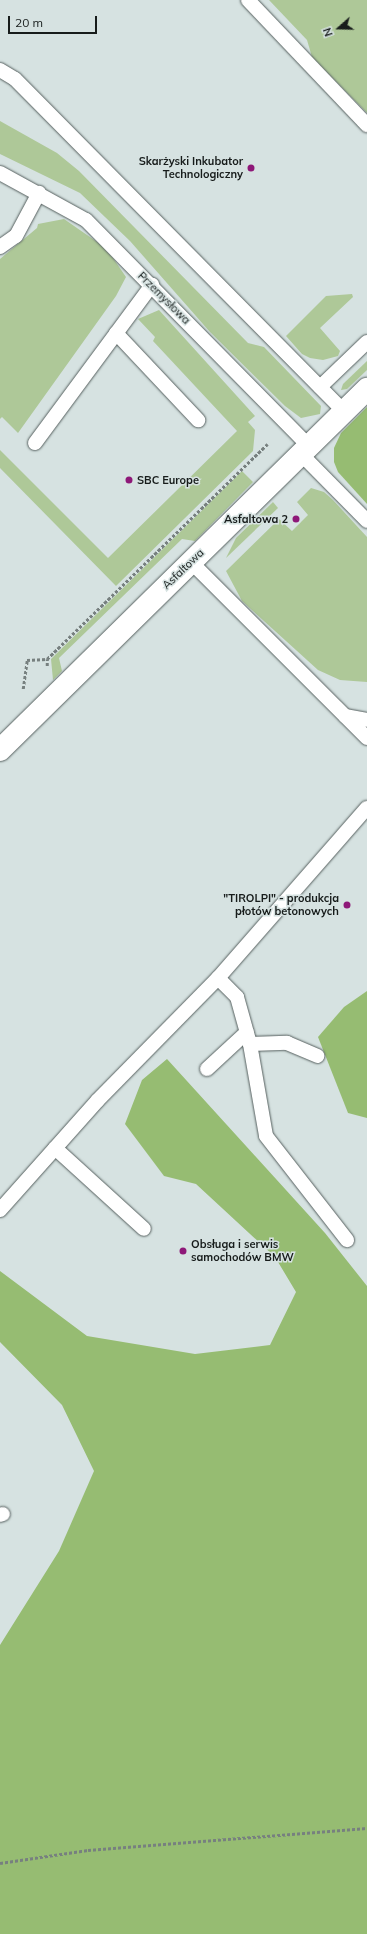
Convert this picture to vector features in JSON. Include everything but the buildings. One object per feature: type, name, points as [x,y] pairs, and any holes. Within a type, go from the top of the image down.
[{"type":"street","name":"Asfaltowa","points":[[0,750],[367,389]]},
{"type":"lane","points":[[248,0],[367,126]]},
{"type":"lane","points":[[0,70],[15,79],[344,412]]},
{"type":"lane","name":"Przemysłowa","points":[[0,173],[86,220],[152,285],[305,450],[367,521]]},
{"type":"lane","points":[[0,247],[16,236],[39,193]]},
{"type":"lane","points":[[35,443],[152,285]]},
{"type":"lane","points":[[116,333],[198,420]]},
{"type":"lane","points":[[320,387],[367,342]]},
{"type":"lane","points":[[191,562],[367,738]]},
{"type":"lane","points":[[345,716],[367,720]]},
{"type":"lane","points":[[0,1210],[98,1100],[218,978],[367,808]]},
{"type":"lane","points":[[218,978],[237,997],[249,1038],[266,1136],[347,1240]]},
{"type":"lane","points":[[207,1069],[249,1038],[287,1043],[317,1056]]},
{"type":"lane","points":[[56,1148],[144,1229]]},
{"type":"path","points":[[22,696],[27,660],[47,659],[267,444]]},
{"type":"path","points":[[47,659],[47,672]]},
{"type":"path","points":[[0,1863],[88,1850],[367,1828]]},
{"type":"green space","points":[[269,0],[367,0],[367,113],[312,57],[307,40]]},
{"type":"green space","points":[[0,121],[57,153],[79,171],[248,343],[264,347],[321,406],[320,414],[301,418],[285,406],[210,332],[130,241],[80,193],[0,154]]},
{"type":"green space","points":[[64,219],[100,244],[113,258],[126,277],[116,296],[18,433],[2,417],[0,419],[0,259],[37,228],[38,224]]},
{"type":"green space","points":[[352,294],[353,297],[320,328],[340,351],[338,356],[323,360],[310,358],[302,354],[286,336],[326,296]]},
{"type":"green space","points":[[159,310],[255,416],[248,422],[255,430],[253,451],[116,586],[0,468],[0,450],[108,558],[237,431],[153,341],[155,337],[138,319]]},
{"type":"green space","points":[[367,361],[367,370],[347,389],[341,390],[343,384]]},
{"type":"green space","points":[[367,407],[367,504],[338,472],[334,462],[334,448],[341,433]]},
{"type":"green space","points":[[242,471],[253,482],[195,541],[182,539],[59,658],[62,671],[53,680],[51,659]]},
{"type":"green space","points":[[311,488],[324,492],[367,537],[367,682],[340,680],[318,670],[242,601],[226,571],[279,519],[292,531],[308,515],[297,502]]},
{"type":"green space","points":[[273,502],[278,508],[226,558],[236,538]]},
{"type":"green space","points":[[367,991],[367,1118],[348,1113],[318,1037],[344,1007]]},
{"type":"green space","points":[[167,1059],[325,1233],[367,1286],[367,1934],[0,1934],[0,1645],[59,1551],[94,1471],[62,1405],[0,1342],[0,1271],[87,1336],[195,1354],[270,1345],[296,1292],[275,1257],[196,1184],[164,1176],[125,1124],[142,1080]]},
{"type":"place","name":"Skarżyski Inkubator Technologiczny","points":[[251,168]]},
{"type":"place","name":"SBC Europe","points":[[129,480]]},
{"type":"place","name":"Asfaltowa 2","points":[[296,519]]},
{"type":"place","name":"\"TIROLPI\" - produkcja płotów betonowych","points":[[347,905]]},
{"type":"place","name":"Obsługa i serwis samochodów BMW","points":[[183,1251]]}]
